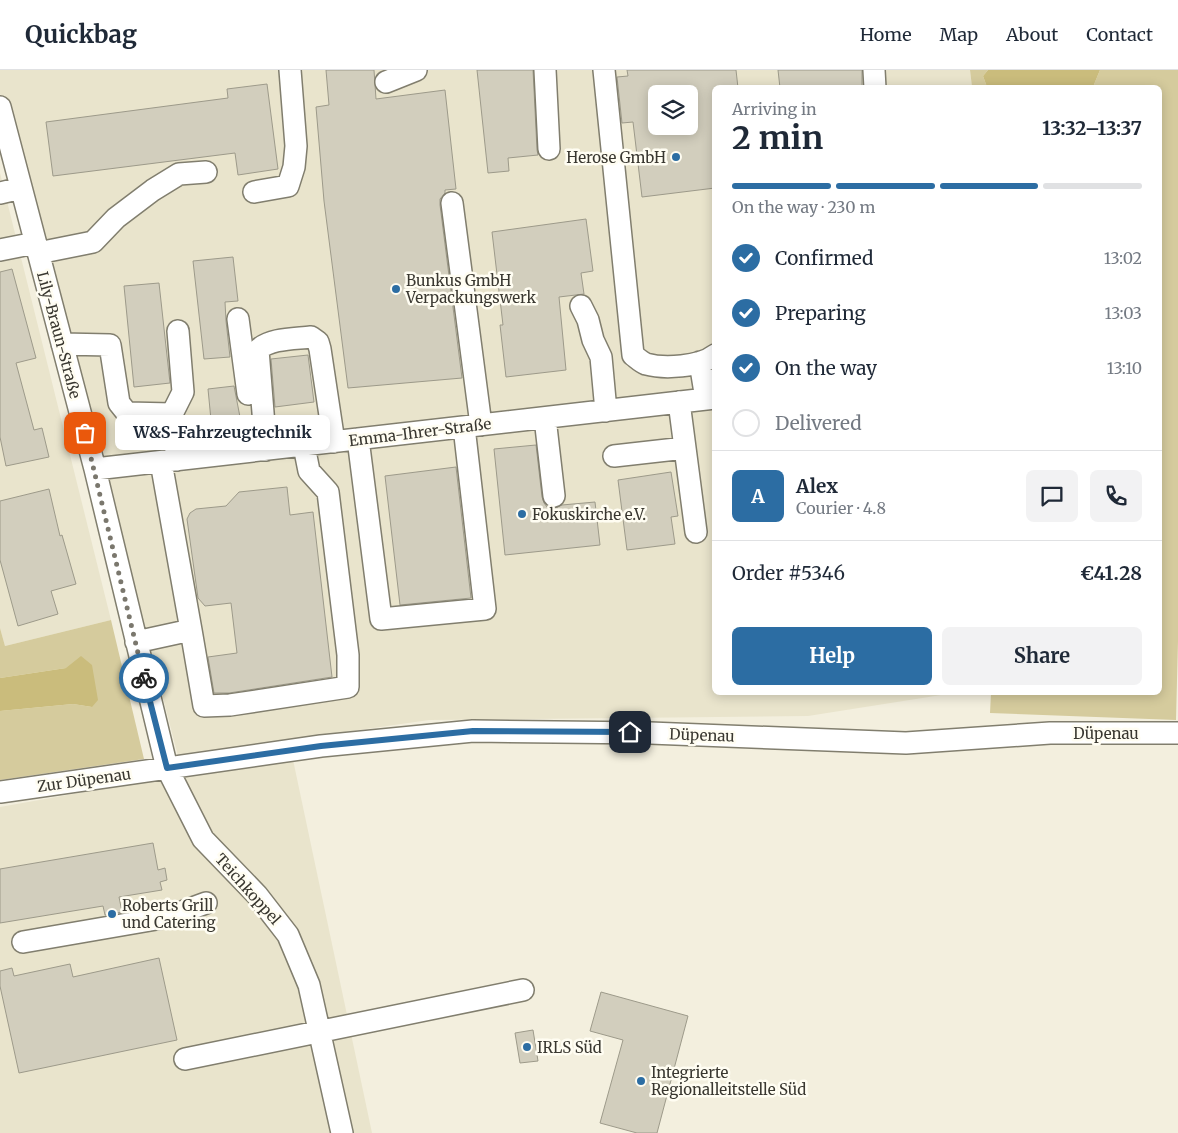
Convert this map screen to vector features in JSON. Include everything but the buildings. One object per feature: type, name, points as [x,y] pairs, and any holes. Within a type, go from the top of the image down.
[{"type":"street","points":[[254,192],[288,186],[294,167],[296,146],[290,70]]},
{"type":"street","points":[[386,82],[416,70]]},
{"type":"street","points":[[546,70],[549,149]]},
{"type":"street","points":[[604,70],[633,355],[644,363],[663,367],[689,365],[707,358],[711,399]]},
{"type":"street","points":[[874,70],[875,85]]},
{"type":"street","name":"Lily-Braun-Straße","points":[[1,115],[95,469],[167,768]]},
{"type":"street","points":[[0,250],[93,242],[116,218],[153,190],[179,174],[206,172]]},
{"type":"street","points":[[0,194],[21,188]]},
{"type":"street","points":[[358,440],[381,620],[485,609],[472,426],[452,203]]},
{"type":"street","points":[[581,306],[588,320],[593,340],[601,358],[606,411]]},
{"type":"street","points":[[238,320],[249,402],[259,451]]},
{"type":"street","points":[[178,331],[182,392],[172,414],[169,461],[191,630],[204,706],[230,705],[348,687],[348,655],[328,492],[309,471],[304,446]]},
{"type":"street","points":[[259,451],[258,350],[262,345],[270,343],[311,337],[318,342],[320,349],[334,442]]},
{"type":"street","points":[[62,344],[110,345],[119,403],[127,413],[172,414]]},
{"type":"street","name":"Emma-Ihrer-Straße","points":[[95,469],[711,399]]},
{"type":"street","points":[[679,402],[696,532]]},
{"type":"street","points":[[546,418],[554,496]]},
{"type":"street","points":[[614,456],[685,448]]},
{"type":"street","points":[[136,642],[191,630]]},
{"type":"street","name":"Düpenau","points":[[167,768],[321,746],[473,731],[650,732],[906,743],[1050,732],[1178,733]]},
{"type":"street","name":"Zur Düpenau","points":[[0,792],[167,768]]},
{"type":"street","name":"Teichkoppel","points":[[167,768],[203,839],[257,895],[288,935],[309,985],[342,1133]]},
{"type":"street","points":[[23,942],[168,917],[206,904]]},
{"type":"street","points":[[185,1059],[319,1030],[523,990]]},
{"type":"shaded area","points":[[0,70],[970,70],[972,85],[712,85],[712,695],[941,695],[808,716],[429,720],[178,756],[11,110],[0,94]]},
{"type":"shaded area","points":[[970,70],[988,70],[983,76],[986,85],[972,85]]},
{"type":"shaded area","points":[[988,70],[1100,70],[1094,85],[986,85],[983,76]]},
{"type":"shaded area","points":[[1100,70],[1178,70],[1178,641],[1176,720],[990,713],[991,695],[1162,695],[1162,85],[1094,85]]},
{"type":"shaded area","points":[[0,173],[111,620],[5,646],[0,628]]},
{"type":"shaded area","points":[[111,620],[144,759],[0,780],[0,711],[73,704],[92,707],[66,668],[0,678],[0,628],[5,646]]},
{"type":"shaded area","points":[[81,656],[92,665],[98,700],[92,707],[73,704],[0,711],[0,678],[66,668]]},
{"type":"shaded area","points":[[292,755],[372,1133],[0,1133],[0,807]]},
{"type":"way so far","points":[[85,433],[144,678]]},
{"type":"place","name":"Herose GmbH","points":[[676,157]]},
{"type":"place","name":"Bunkus GmbH Verpackungswerk","points":[[396,289]]},
{"type":"place","name":"W&S-Fahrzeugtechnik","points":[[85,433]]},
{"type":"place","name":"Fokuskirche e.V.","points":[[522,514]]},
{"type":"place","name":"Roberts Grill und Catering","points":[[112,914]]},
{"type":"place","name":"IRLS Süd","points":[[527,1047]]},
{"type":"place","name":"Integrierte Regionalleitstelle Süd","points":[[641,1081]]},
{"type":"route","points":[[144,678],[167,768],[321,746],[473,731],[630,732]]}]
